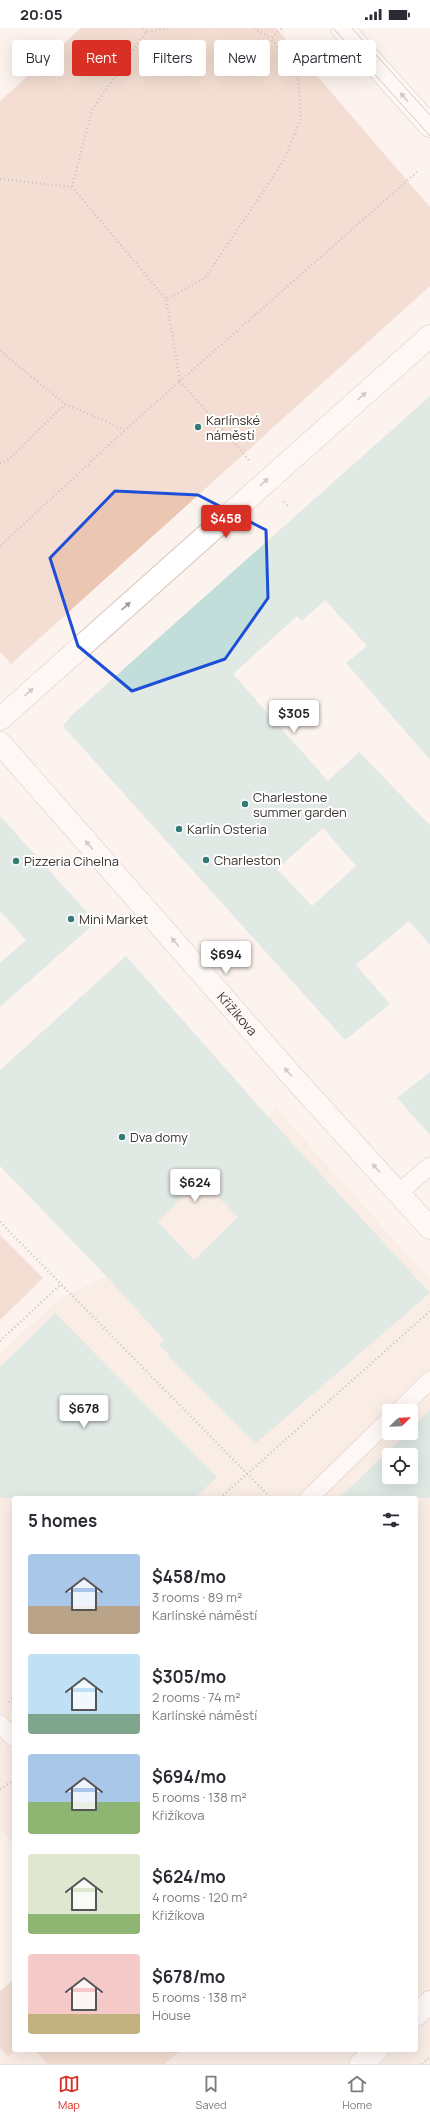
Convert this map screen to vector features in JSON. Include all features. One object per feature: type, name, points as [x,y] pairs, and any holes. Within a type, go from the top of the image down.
[{"type":"street","points":[[342,28],[430,126]]},
{"type":"street","points":[[0,719],[266,480],[430,336]]},
{"type":"street","name":"Křižíkova","points":[[0,743],[292,1076],[430,1228]]},
{"type":"street","points":[[418,2012],[430,2002]]},
{"type":"street","points":[[361,2064],[375,2052]]},
{"type":"lane","points":[[398,1193],[430,1166]]},
{"type":"lane","points":[[406,1404],[430,1380]]},
{"type":"lane","points":[[311,1496],[382,1427]]},
{"type":"lane","points":[[0,1724],[12,1736]]},
{"type":"path","points":[[143,28],[146,32]]},
{"type":"path","points":[[72,187],[92,110],[146,32],[171,28]]},
{"type":"path","points":[[166,299],[204,278],[283,162],[301,118],[298,76],[271,38],[254,28]]},
{"type":"path","points":[[271,38],[282,28]]},
{"type":"path","points":[[0,546],[125,430],[416,172]]},
{"type":"path","points":[[0,179],[72,187],[166,299],[180,381],[288,506]]},
{"type":"path","points":[[0,351],[65,404],[125,430]]},
{"type":"path","points":[[0,463],[7,461],[65,404]]},
{"type":"path","points":[[0,1222],[269,1496]]},
{"type":"path","points":[[0,1341],[61,1284]]},
{"type":"path","points":[[222,1496],[246,1473],[430,1311]]},
{"type":"path","points":[[0,1789],[12,1781]]},
{"type":"path","points":[[422,2064],[430,2057]]},
{"type":"highlighted area","points":[[115,491],[198,495],[266,530],[268,598],[225,659],[132,691],[78,646],[50,558]]},
{"type":"shaded area","name":"Karlínské náměstí","points":[[81,28],[276,28],[286,40],[278,40],[278,76],[317,76],[430,207],[430,286],[11,664],[0,652],[0,101],[28,76],[64,76],[64,43]]},
{"type":"shaded area","points":[[276,1108],[430,1280],[430,2064],[0,2064],[0,2021],[12,2046],[12,2052],[418,2052],[418,1496],[12,1496],[12,1842],[0,1828],[0,1354],[59,1299],[106,1276],[200,1178]]},
{"type":"shaded area","points":[[0,1235],[43,1278],[0,1320]]},
{"type":"shaded area","points":[[12,1981],[12,2052],[14,2052],[8,2057],[0,2048],[0,1991]]},
{"type":"shaded area","points":[[37,2052],[179,2052],[165,2064],[47,2064]]},
{"type":"building","points":[[430,396],[430,760],[346,663],[367,646],[325,600],[302,621],[297,616],[233,674],[328,781],[359,752],[430,825],[430,945],[409,921],[356,965],[390,1004],[345,1040],[63,726],[71,716]],"holes":[[[323,828],[356,866],[312,906],[277,869]]]},
{"type":"building","points":[[0,816],[96,922],[0,1007],[0,963],[26,940],[0,911]]},
{"type":"building","points":[[126,956],[272,1121],[430,1293],[255,1444],[168,1356],[170,1355],[159,1345],[164,1340],[106,1276],[0,1166],[0,1070]],"holes":[[[200,1178],[238,1217],[194,1260],[158,1222]]]},
{"type":"building","points":[[430,1072],[430,1135],[397,1098]]},
{"type":"building","points":[[55,1313],[217,1477],[197,1496],[12,1496],[12,1498],[0,1498],[0,1367]]},
{"type":"building","points":[[430,1410],[430,1498],[418,1498],[418,1496],[341,1496],[382,1457],[382,1484],[418,1484],[418,1448],[391,1448],[400,1440],[418,1440],[418,1422]]},
{"type":"tram line","points":[[333,28],[430,136]]},
{"type":"tram line","points":[[352,28],[430,115]]},
{"type":"place","name":"Karlínské náměstí","points":[[198,427]]},
{"type":"place","name":"Charlestone summer garden","points":[[245,804]]},
{"type":"place","name":"Karlín Osteria","points":[[179,829]]},
{"type":"place","name":"Charleston","points":[[206,860]]},
{"type":"place","name":"Pizzeria Cihelna","points":[[16,861]]},
{"type":"place","name":"Mini Market","points":[[71,919]]},
{"type":"place","name":"Dva domy","points":[[122,1137]]}]
